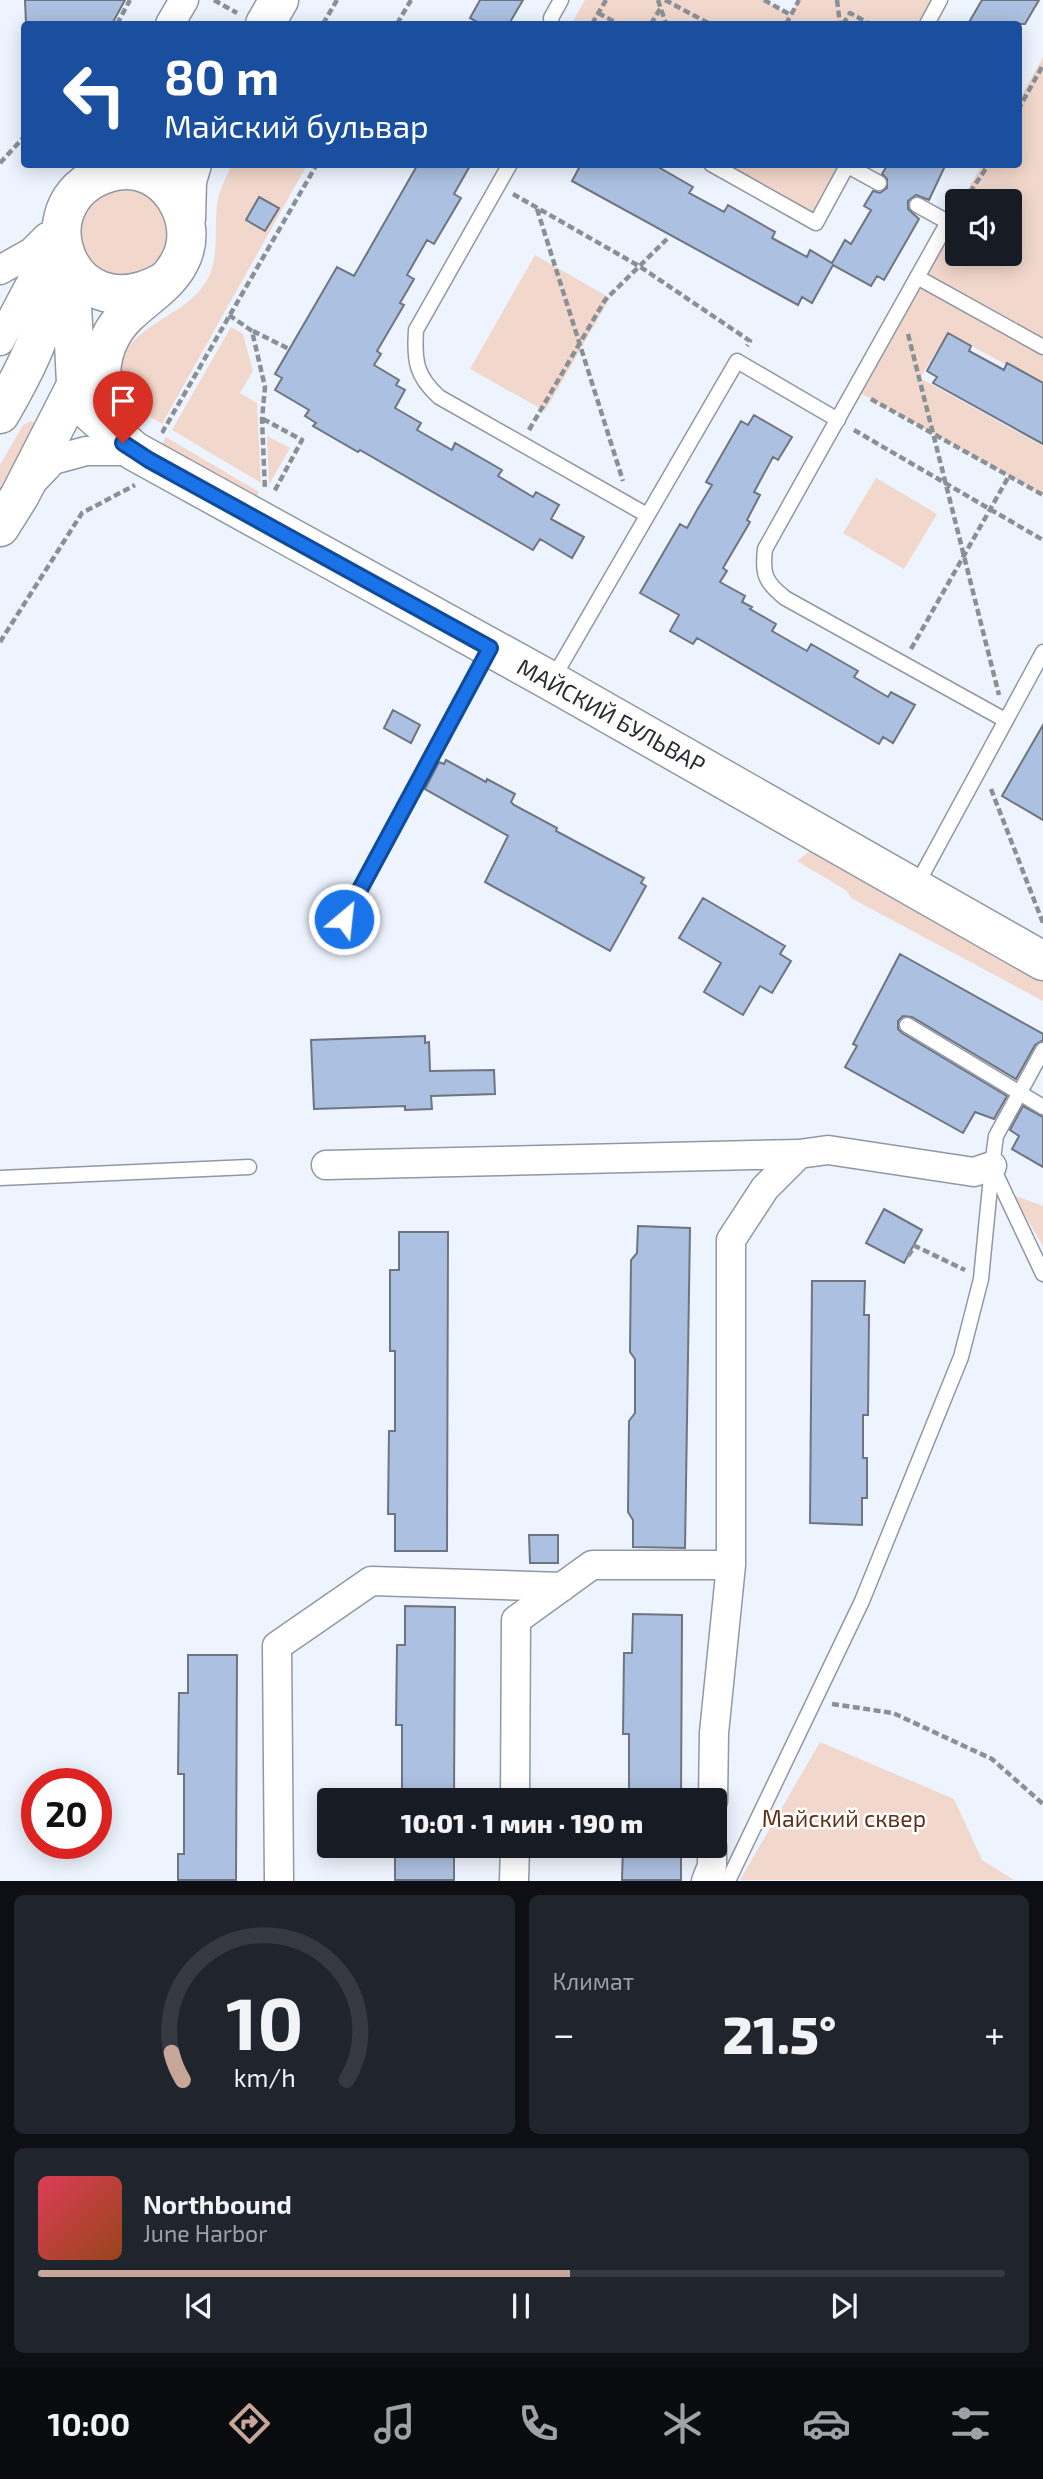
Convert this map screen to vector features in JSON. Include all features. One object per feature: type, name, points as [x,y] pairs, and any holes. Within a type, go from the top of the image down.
[{"type":"main road","points":[[0,527],[20,495],[93,354],[110,337],[125,315],[165,281],[180,262],[186,241],[187,181],[191,168]]},
{"type":"main road","points":[[0,414],[38,341],[79,232],[142,173],[162,183],[177,199],[186,219]]},
{"type":"main road","points":[[79,232],[123,296],[145,293],[165,281]]},
{"type":"main road","points":[[79,232],[76,383],[89,411],[147,439]]},
{"type":"main road","points":[[110,337],[102,363],[101,396],[147,439]]},
{"type":"main road","name":"МАЙСКИЙ БУЛЬВАР","points":[[147,439],[490,648],[1043,961]]},
{"type":"street","points":[[172,21],[184,0]]},
{"type":"street","points":[[0,270],[32,252],[49,234],[79,232]]},
{"type":"street","points":[[0,283],[79,232]]},
{"type":"street","points":[[0,341],[14,313],[79,232]]},
{"type":"street","points":[[20,495],[53,460],[147,439]]},
{"type":"street","points":[[326,1166],[799,1154],[828,1150],[974,1172],[992,1166]]},
{"type":"street","points":[[713,1788],[714,1733],[731,1565],[731,1240],[765,1188],[799,1154]]},
{"type":"street","points":[[515,1788],[516,1620],[592,1566],[731,1565]]},
{"type":"street","points":[[279,1881],[277,1646],[371,1581],[562,1587]]},
{"type":"street","points":[[514,1881],[515,1858]]},
{"type":"street","points":[[706,1881],[712,1858]]},
{"type":"lane","points":[[552,21],[561,0]]},
{"type":"lane","points":[[929,21],[940,0]]},
{"type":"lane","points":[[508,168],[416,330],[414,358],[425,384],[439,397],[647,515]]},
{"type":"lane","points":[[718,168],[816,223],[846,168]]},
{"type":"lane","points":[[853,168],[879,183]]},
{"type":"lane","points":[[917,205],[948,222],[765,549],[763,567],[770,585],[785,598],[1005,720]]},
{"type":"lane","points":[[917,277],[1043,347]]},
{"type":"lane","points":[[551,681],[737,361],[838,421]]},
{"type":"lane","points":[[344,919],[490,648]]},
{"type":"lane","points":[[915,888],[1043,652]]},
{"type":"lane","points":[[907,1025],[1043,1107]]},
{"type":"lane","points":[[728,1881],[862,1601],[961,1357],[981,1279],[996,1136],[1043,1050]]},
{"type":"lane","points":[[992,1166],[1043,1274]]},
{"type":"lane","points":[[0,1178],[249,1167]]},
{"type":"path","points":[[119,21],[130,0]]},
{"type":"path","points":[[325,21],[337,0]]},
{"type":"path","points":[[399,21],[411,0]]},
{"type":"path","points":[[594,21],[606,0]]},
{"type":"path","points":[[658,0],[665,21]]},
{"type":"path","points":[[665,0],[704,21]]},
{"type":"path","points":[[764,0],[791,15]]},
{"type":"path","points":[[788,21],[799,0]]},
{"type":"path","points":[[837,0],[841,21]]},
{"type":"path","points":[[654,21],[660,8]]},
{"type":"path","points":[[598,13],[613,21]]},
{"type":"path","points":[[844,21],[850,13],[865,21]]},
{"type":"path","points":[[1022,103],[1043,65]]},
{"type":"path","points":[[0,163],[21,139]]},
{"type":"path","points":[[0,642],[82,513],[139,483],[147,439],[229,315],[315,168]]},
{"type":"path","points":[[972,189],[986,168]]},
{"type":"path","points":[[498,186],[639,265],[750,341],[737,361]]},
{"type":"path","points":[[537,208],[631,506]]},
{"type":"path","points":[[521,443],[605,300],[667,239]]},
{"type":"path","points":[[901,305],[1005,720]]},
{"type":"path","points":[[229,315],[252,331],[289,349]]},
{"type":"path","points":[[252,331],[265,387],[262,419],[265,491]]},
{"type":"path","points":[[855,390],[1043,495]]},
{"type":"path","points":[[262,419],[302,440],[272,495]]},
{"type":"path","points":[[838,421],[1043,540]]},
{"type":"path","points":[[904,663],[1009,476]]},
{"type":"path","points":[[254,485],[283,500]]},
{"type":"path","points":[[982,765],[1043,925]]},
{"type":"path","points":[[1032,921],[1043,925]]},
{"type":"path","points":[[908,1256],[915,1246],[981,1279]]},
{"type":"path","points":[[813,1702],[892,1713],[992,1759],[1043,1804]]},
{"type":"green space","points":[[585,0],[764,0],[790,15],[799,0],[940,0],[928,21],[573,21]]},
{"type":"green space","points":[[1043,57],[1043,385],[948,333],[920,378],[1043,446],[1043,495],[855,390],[945,229],[945,266],[1022,266],[1022,189],[968,189],[980,168],[1022,168],[1022,95]]},
{"type":"green space","points":[[231,168],[305,168],[162,424],[114,394],[119,366],[128,348],[139,336],[191,299],[202,288],[210,274],[216,239],[218,199]]},
{"type":"green space","points":[[716,168],[846,168],[816,223]]},
{"type":"green space","points":[[121,185],[152,194],[169,222],[165,254],[154,268],[122,279],[94,269],[77,243],[80,210]]},
{"type":"green space","points":[[535,255],[610,298],[545,411],[470,369]]},
{"type":"green space","points":[[231,327],[243,334],[253,371],[240,393],[257,403],[261,483],[172,430]]},
{"type":"green space","points":[[30,421],[36,423],[0,488],[0,465],[23,425]]},
{"type":"green space","points":[[267,436],[290,448],[269,485]]},
{"type":"green space","points":[[166,437],[259,492],[253,502],[160,447]]},
{"type":"green space","points":[[876,478],[937,514],[904,569],[843,533]]},
{"type":"green space","points":[[811,850],[1043,977],[1043,1001],[851,898],[847,891],[797,861]]},
{"type":"green space","points":[[1013,1195],[1043,1206],[1043,1246]]},
{"type":"green space","name":"Майский сквер","points":[[820,1742],[954,1799],[982,1860],[1014,1880],[740,1880]]},
{"type":"building","points":[[25,0],[125,0],[114,21],[26,21]]},
{"type":"building","points":[[480,0],[523,0],[511,21],[476,21],[470,18]]},
{"type":"building","points":[[982,0],[1039,0],[1025,24],[1022,24],[1022,21],[970,21]]},
{"type":"building","points":[[416,168],[469,168],[454,194],[461,198],[434,244],[427,240],[407,275],[414,279],[400,303],[404,305],[377,351],[381,354],[374,365],[399,380],[396,385],[405,390],[395,408],[421,423],[417,430],[452,450],[455,443],[502,470],[498,476],[533,497],[536,492],[559,505],[551,519],[584,537],[572,558],[540,539],[533,550],[360,450],[358,452],[313,426],[316,423],[305,416],[309,410],[275,390],[282,378],[275,374],[337,267],[354,276]]},
{"type":"building","points":[[579,168],[660,168],[693,187],[689,193],[724,212],[728,205],[775,232],[772,238],[807,257],[810,250],[832,263],[845,240],[851,244],[871,210],[864,206],[873,191],[880,193],[887,188],[887,179],[882,174],[886,168],[944,168],[929,200],[916,195],[908,201],[908,209],[919,219],[884,280],[877,276],[871,286],[833,265],[812,303],[802,297],[798,305],[572,181]]},
{"type":"building","points":[[259,197],[279,208],[265,231],[246,220]]},
{"type":"building","points":[[948,333],[971,346],[969,351],[1004,370],[1007,363],[1043,383],[1043,444],[933,383],[937,377],[927,371]]},
{"type":"building","points":[[754,415],[792,437],[778,460],[773,457],[754,492],[760,495],[747,520],[750,522],[723,568],[727,571],[720,582],[745,596],[742,602],[776,624],[772,631],[807,651],[811,644],[858,671],[854,677],[888,697],[891,692],[915,705],[893,743],[883,737],[879,744],[697,638],[693,644],[670,631],[679,615],[640,593],[680,524],[687,528],[712,485],[706,482],[741,421],[748,425]]},
{"type":"building","points":[[393,710],[420,725],[411,743],[384,728]]},
{"type":"building","points":[[1043,725],[1043,820],[1002,796]]},
{"type":"building","points":[[446,760],[515,794],[511,802],[514,805],[557,828],[556,831],[644,878],[641,883],[646,886],[610,951],[485,882],[508,836],[425,789],[439,762],[444,764]]},
{"type":"building","points":[[703,898],[785,946],[780,954],[791,961],[772,993],[760,986],[743,1015],[704,992],[721,963],[679,938]]},
{"type":"building","points":[[900,954],[1043,1034],[1043,1040],[1035,1045],[1016,1079],[912,1017],[903,1016],[898,1021],[898,1029],[902,1033],[1007,1096],[994,1119],[975,1112],[963,1133],[845,1067],[857,1046],[853,1044]]},
{"type":"building","points":[[425,1036],[425,1043],[429,1042],[430,1071],[494,1070],[495,1094],[431,1096],[432,1109],[405,1110],[405,1106],[314,1109],[311,1040]]},
{"type":"building","points":[[1023,1106],[1043,1117],[1043,1167],[1012,1149],[1019,1136],[1010,1130]]},
{"type":"building","points":[[884,1209],[922,1230],[904,1263],[866,1243]]},
{"type":"building","points":[[638,1226],[690,1228],[685,1548],[633,1547],[633,1520],[628,1512],[629,1421],[635,1413],[635,1359],[630,1352],[631,1260],[637,1253]]},
{"type":"building","points":[[399,1232],[448,1232],[447,1551],[395,1551],[395,1514],[388,1514],[389,1431],[395,1431],[395,1351],[390,1351],[390,1270],[399,1270]]},
{"type":"building","points":[[812,1281],[865,1281],[864,1315],[869,1315],[868,1415],[863,1415],[867,1498],[862,1498],[862,1525],[810,1523]]},
{"type":"building","points":[[529,1535],[558,1535],[558,1563],[530,1563]]},
{"type":"building","points":[[405,1606],[455,1607],[454,1788],[402,1788],[402,1725],[396,1725],[397,1645],[405,1645]]},
{"type":"building","points":[[633,1614],[682,1615],[681,1788],[629,1788],[629,1734],[623,1734],[624,1653],[632,1653]]},
{"type":"building","points":[[188,1655],[237,1655],[236,1880],[178,1880],[178,1854],[184,1854],[184,1774],[178,1774],[179,1693],[188,1693]]},
{"type":"building","points":[[395,1858],[454,1858],[454,1880],[395,1880]]},
{"type":"building","points":[[623,1858],[681,1858],[681,1880],[622,1880]]},
{"type":"route","points":[[123,443],[149,460],[490,648],[344,919]]}]
